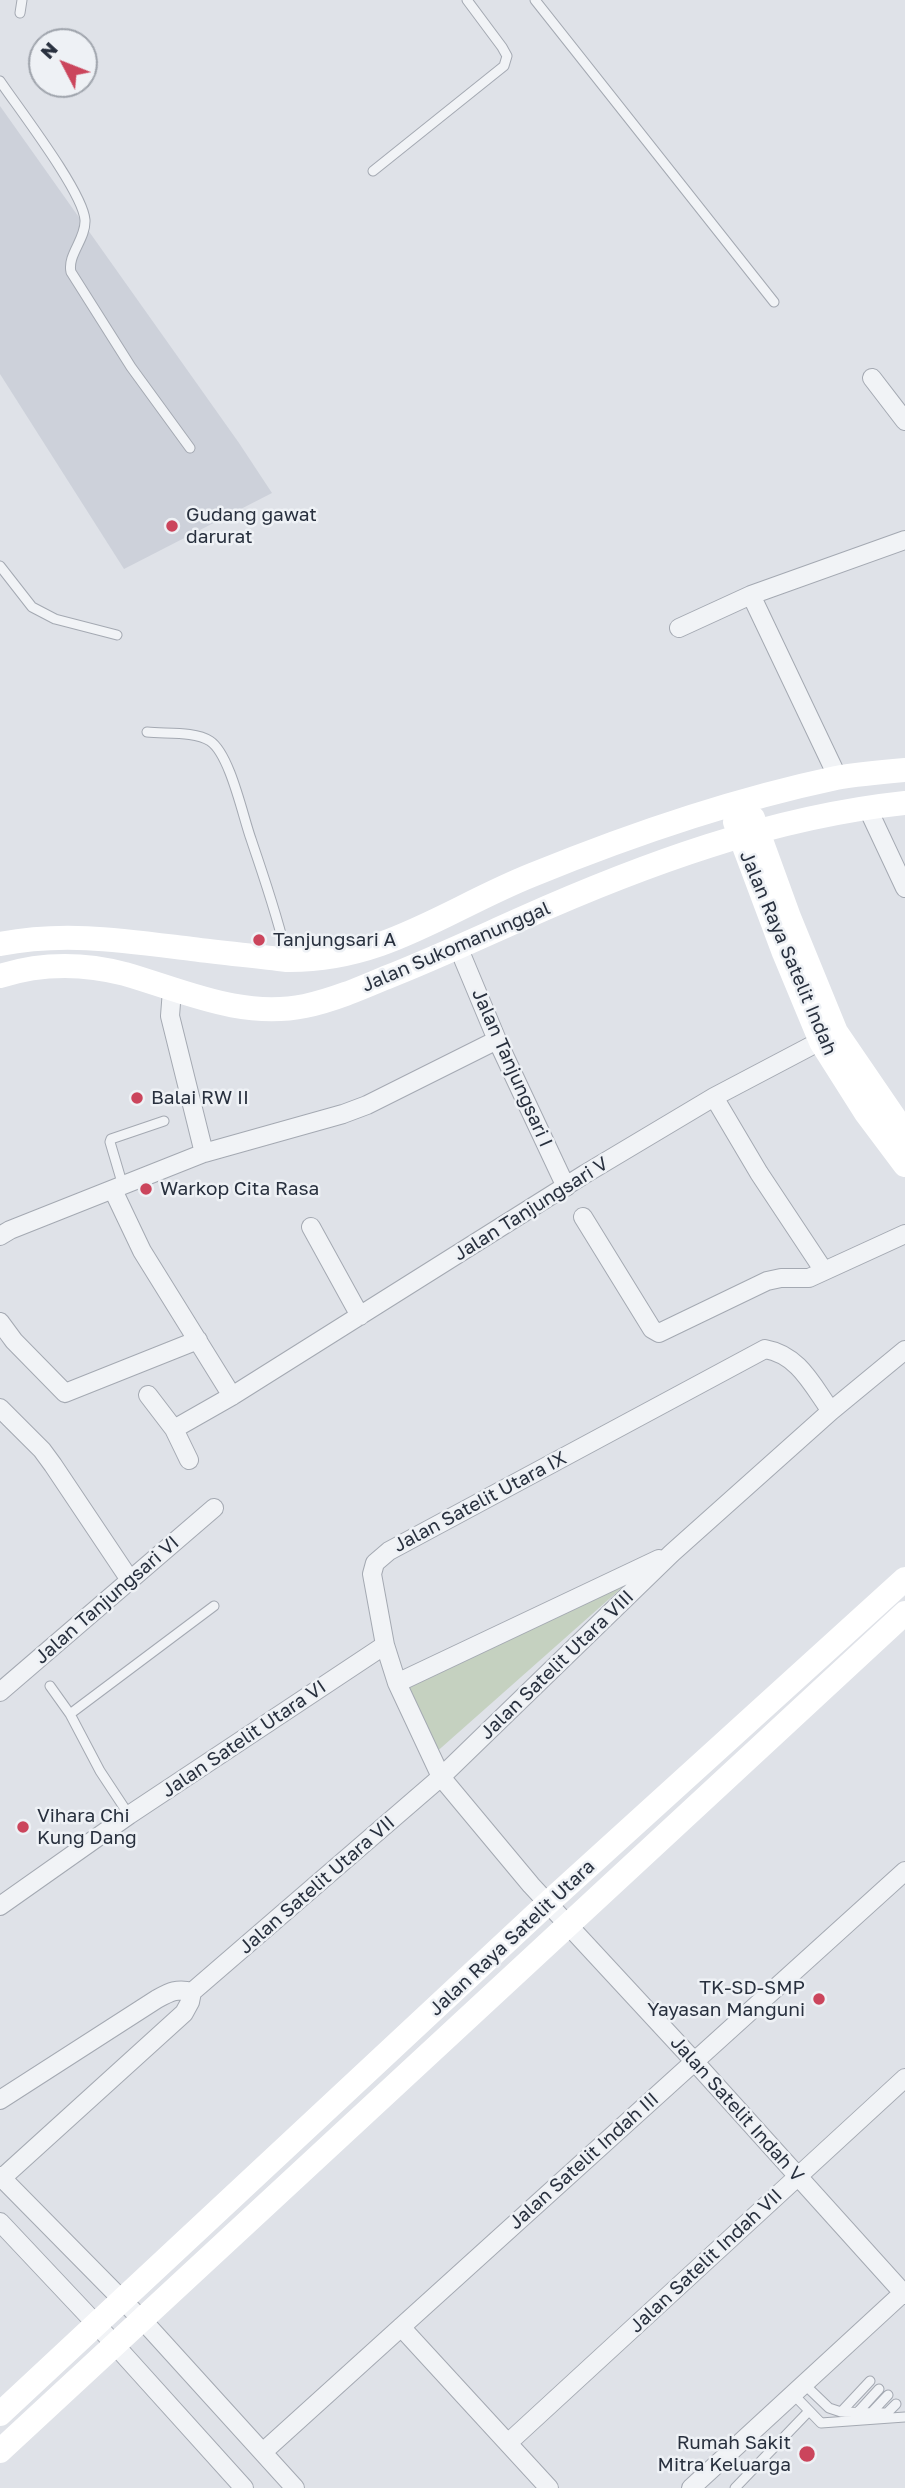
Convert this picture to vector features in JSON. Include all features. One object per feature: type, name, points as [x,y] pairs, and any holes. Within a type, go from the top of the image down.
[{"type":"street","points":[[872,378],[905,421]]},
{"type":"street","points":[[679,628],[751,595],[905,540]]},
{"type":"street","points":[[751,595],[838,778]]},
{"type":"street","name":"Jalan Sukomanunggal","points":[[0,944],[30,938],[78,937],[288,960],[338,956],[410,934],[529,876],[624,840],[739,803],[838,778],[905,770]]},
{"type":"street","name":"Jalan Raya Satelit Indah","points":[[739,803],[748,834],[829,1037],[866,1113],[905,1165]]},
{"type":"street","name":"Jalan Sukomanunggal","points":[[0,976],[21,969],[48,965],[80,966],[124,974],[233,1006],[266,1010],[303,1006],[346,993],[459,949],[522,919],[616,880],[748,834],[867,807],[905,803]]},
{"type":"street","points":[[867,807],[905,888]]},
{"type":"street","name":"Jalan Tanjungsari I","points":[[459,949],[497,1040],[566,1187]]},
{"type":"street","points":[[172,990],[170,1016],[204,1153]]},
{"type":"street","name":"Jalan Raya Satelit Indah","points":[[829,1037],[905,1133]]},
{"type":"street","name":"Jalan Tanjungsari V","points":[[174,1429],[232,1396],[714,1097],[829,1037]]},
{"type":"street","points":[[0,1236],[9,1230],[204,1153],[367,1105],[497,1040]]},
{"type":"street","points":[[714,1097],[759,1173],[824,1271]]},
{"type":"street","points":[[118,1188],[142,1251],[232,1396]]},
{"type":"street","points":[[583,1217],[657,1333],[767,1281],[781,1278],[803,1280],[905,1234]]},
{"type":"street","points":[[311,1227],[360,1315]]},
{"type":"street","points":[[0,1322],[14,1341],[65,1393],[198,1340]]},
{"type":"street","name":"Jalan Satelit Utara IX","points":[[568,1925],[442,1777],[397,1683],[385,1645],[372,1574],[375,1563],[383,1555],[765,1349],[783,1354],[798,1365],[831,1411]]},
{"type":"street","name":"Jalan Satelit Utara VIII","points":[[442,1777],[672,1553],[831,1411],[905,1350]]},
{"type":"street","points":[[148,1395],[174,1429],[189,1460]]},
{"type":"street","points":[[0,1408],[42,1450],[130,1580]]},
{"type":"street","name":"Jalan Tanjungsari VI","points":[[0,1692],[214,1508]]},
{"type":"street","name":"Jalan Satelit Utara VIII","points":[[397,1683],[672,1553]]},
{"type":"street","name":"Jalan Raya Satelit Utara","points":[[0,2414],[548,1903],[905,1579]]},
{"type":"street","name":"Jalan Raya Satelit Utara","points":[[0,2451],[905,1613]]},
{"type":"street","name":"Jalan Satelit Utara VI","points":[[0,1906],[129,1815],[385,1645]]},
{"type":"street","name":"Jalan Satelit Utara VII","points":[[1,2177],[184,2013],[190,2002],[191,1992],[442,1777]]},
{"type":"street","name":"Jalan Satelit Indah III","points":[[263,2452],[905,1871]]},
{"type":"street","name":"Jalan Satelit Indah V","points":[[568,1925],[904,2293]]},
{"type":"street","name":"Jalan Satelit Utara VII","points":[[0,2100],[157,1999],[174,1990],[191,1992]]},
{"type":"street","name":"Jalan Satelit Indah VII","points":[[508,2443],[905,2078]]},
{"type":"street","points":[[1,2177],[142,2319],[295,2488]]},
{"type":"street","points":[[0,2222],[115,2344],[244,2488]]},
{"type":"street","points":[[691,2488],[904,2293]]},
{"type":"street","points":[[401,2327],[549,2488]]},
{"type":"lane","points":[[20,13],[22,0]]},
{"type":"lane","points":[[373,171],[504,66],[507,55],[467,0]]},
{"type":"lane","points":[[535,0],[774,302]]},
{"type":"lane","points":[[0,81],[74,190],[83,211],[84,230],[70,264],[71,272],[131,367],[190,448]]},
{"type":"lane","points":[[0,566],[32,607],[55,619],[117,635]]},
{"type":"lane","points":[[147,732],[199,736],[216,746],[244,811],[249,835],[281,927],[288,960]]},
{"type":"lane","points":[[118,1188],[111,1139],[164,1121]]},
{"type":"lane","points":[[70,1714],[214,1606]]},
{"type":"lane","points":[[50,1686],[70,1714],[100,1771],[129,1815]]},
{"type":"lane","points":[[841,2412],[870,2381]]},
{"type":"lane","points":[[799,2389],[809,2412],[821,2423],[891,2415]]},
{"type":"lane","points":[[799,2389],[829,2408],[841,2412],[872,2412],[905,2417]]},
{"type":"lane","points":[[858,2412],[879,2389]]},
{"type":"lane","points":[[872,2412],[888,2395]]},
{"type":"lane","points":[[891,2415],[896,2404]]},
{"type":"lane","points":[[735,2488],[809,2412]]},
{"type":"shaded area","points":[[0,106],[272,493],[124,569],[0,374]]},
{"type":"green space","points":[[634,1577],[433,1755],[405,1688]]},
{"type":"place","name":"Gudang gawat darurat","points":[[172,526]]},
{"type":"place","name":"Tanjungsari A","points":[[259,940]]},
{"type":"place","name":"Balai RW II","points":[[137,1098]]},
{"type":"place","name":"Warkop Cita Rasa","points":[[146,1189]]},
{"type":"place","name":"Vihara Chi Kung Dang","points":[[23,1827]]},
{"type":"place","name":"TK-SD-SMP Yayasan Manguni","points":[[819,1999]]},
{"type":"place","name":"Rumah Sakit Mitra Keluarga","points":[[807,2454]]}]
